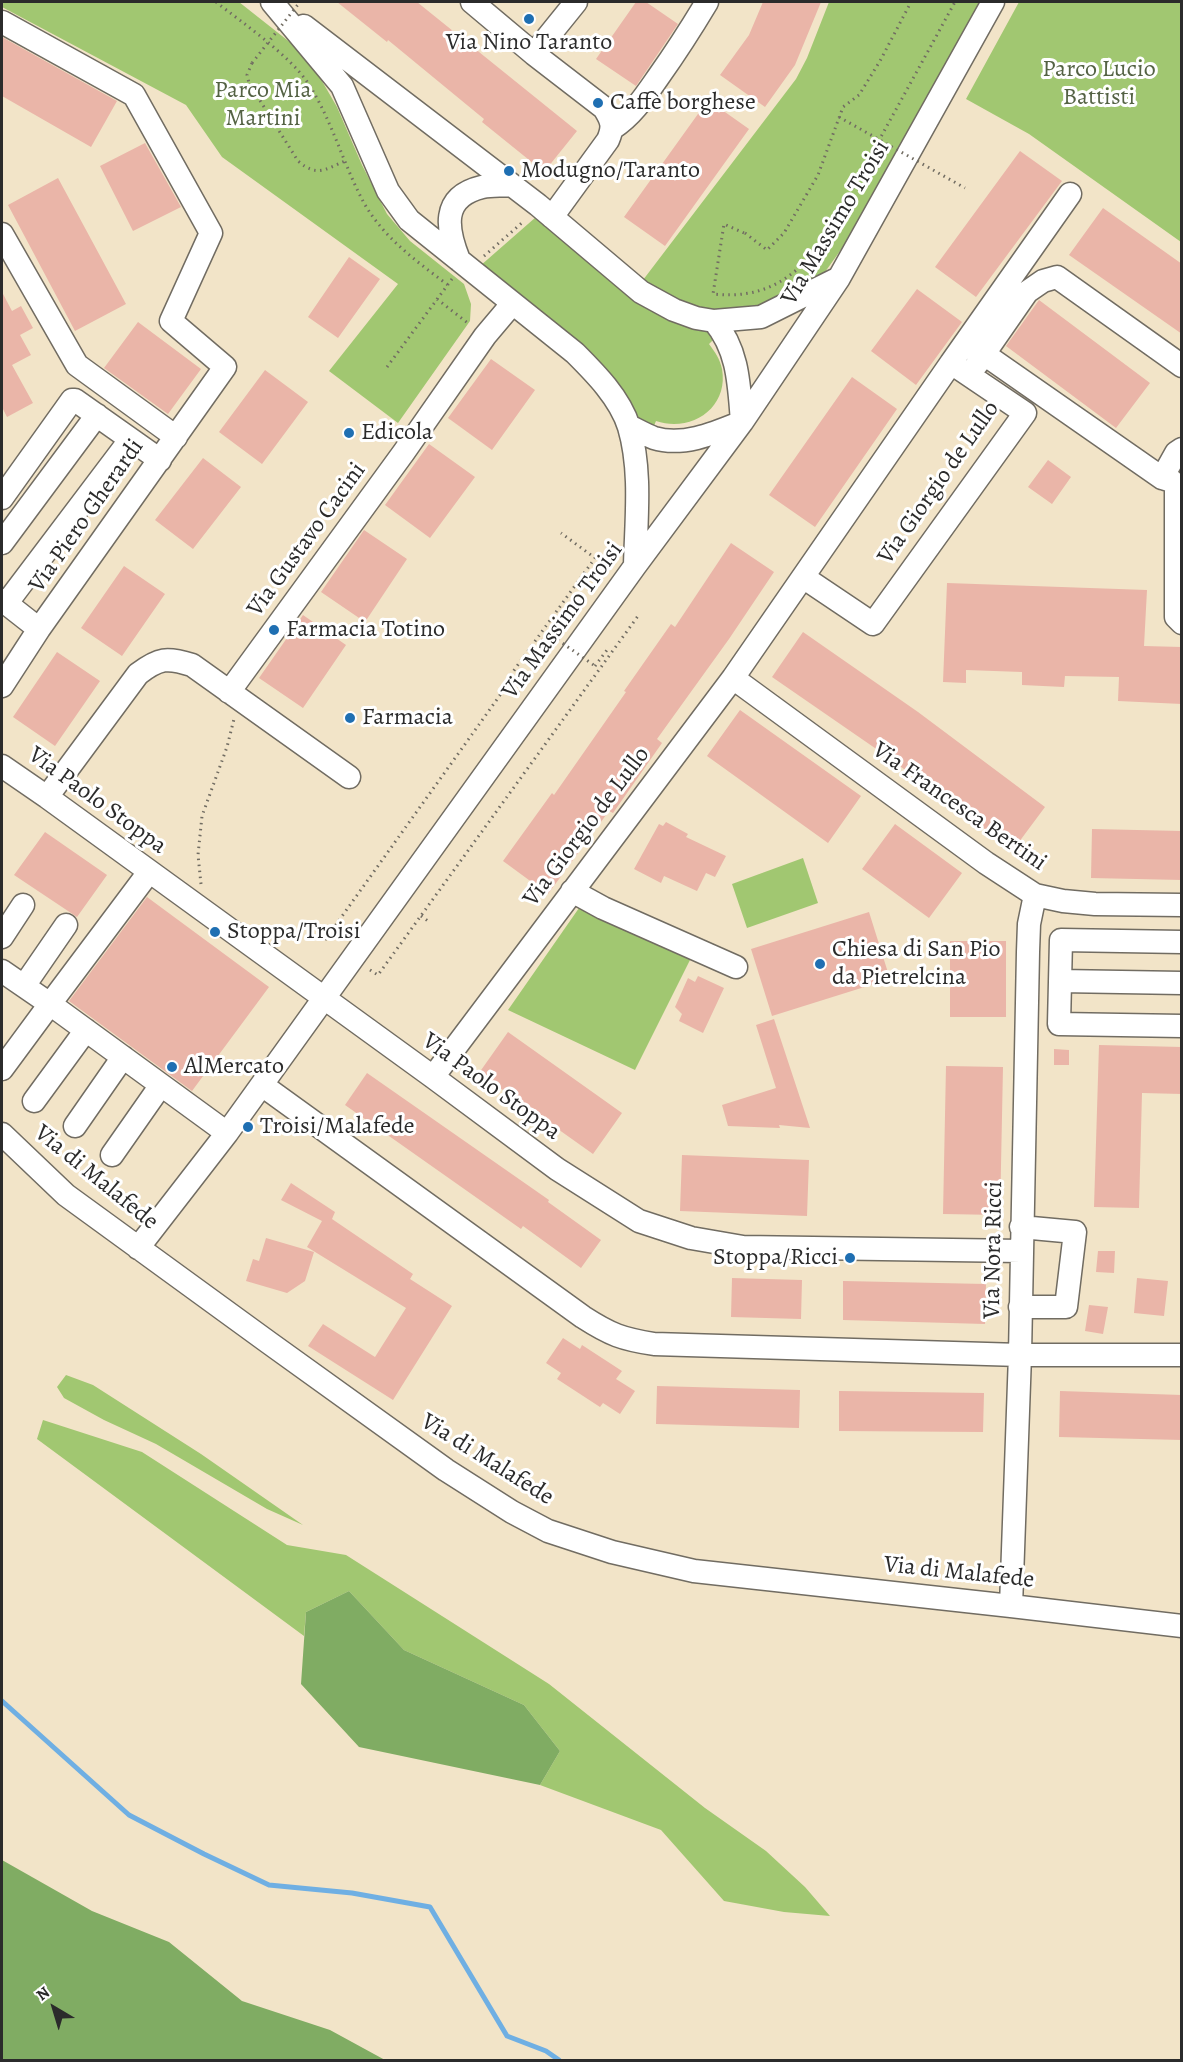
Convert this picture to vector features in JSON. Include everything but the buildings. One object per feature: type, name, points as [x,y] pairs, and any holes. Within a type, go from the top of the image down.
[{"type":"street","points":[[272,2],[552,217],[641,292],[674,310],[696,318],[714,321],[761,318],[839,278]]},
{"type":"street","points":[[272,2],[342,86],[388,191],[409,220],[575,353],[596,374],[617,403],[629,426],[635,457],[635,566]]},
{"type":"street","points":[[472,2],[604,108],[612,120],[613,128],[608,140],[552,217]]},
{"type":"street","points":[[534,54],[576,2]]},
{"type":"street","points":[[613,128],[627,119],[638,106],[685,39],[707,2]]},
{"type":"street","name":"Via Massimo Troisi","points":[[138,1248],[227,1133],[635,566],[742,422],[839,278],[993,2]]},
{"type":"street","name":"Via Piero Gherardi","points":[[2,21],[134,95],[211,233],[171,321],[225,367],[39,629],[2,686]]},
{"type":"street","points":[[459,260],[448,224],[450,212],[458,200],[468,192],[483,186],[511,185]]},
{"type":"street","points":[[960,369],[1070,194]]},
{"type":"street","name":"Via Piero Gherardi","points":[[2,234],[77,365],[176,437]]},
{"type":"street","points":[[960,369],[984,354],[1028,292],[1043,281],[1057,277],[1182,366]]},
{"type":"street","name":"Via Gustavo Cacini","points":[[234,695],[485,336],[512,304]]},
{"type":"street","points":[[629,426],[655,438],[671,441],[710,435],[742,422],[739,378],[733,353],[714,321]]},
{"type":"street","points":[[984,354],[1176,486],[1176,617],[1182,623]]},
{"type":"street","name":"Via Giorgio de Lullo","points":[[433,1077],[733,678],[803,577],[960,369],[1024,413],[873,624],[803,577]]},
{"type":"street","points":[[2,498],[72,400],[160,460]]},
{"type":"street","points":[[2,543],[97,416]]},
{"type":"street","points":[[39,629],[4,602],[130,440]]},
{"type":"street","points":[[1162,478],[1176,453],[1182,449]]},
{"type":"street","points":[[47,797],[138,674],[164,659],[192,664],[349,777]]},
{"type":"street","name":"Via Francesca Bertini","points":[[733,678],[986,863],[1035,895],[1095,904],[1182,905]]},
{"type":"street","name":"Via Paolo Stoppa","points":[[3,769],[47,797],[556,1169],[639,1221],[691,1238],[743,1247],[1021,1251]]},
{"type":"street","points":[[2,1069],[149,872]]},
{"type":"street","points":[[573,891],[603,908],[736,967]]},
{"type":"street","name":"Via Nora Ricci","points":[[1011,1606],[1020,1355],[1029,933],[1035,895]]},
{"type":"street","points":[[1093,941],[1095,904]]},
{"type":"street","points":[[2,937],[23,905]]},
{"type":"street","points":[[24,986],[66,925]]},
{"type":"street","points":[[1182,942],[1061,940],[1059,1024],[1182,1026]]},
{"type":"street","points":[[2,970],[227,1133]]},
{"type":"street","points":[[1060,981],[1182,983]]},
{"type":"street","points":[[34,1101],[86,1030]]},
{"type":"street","points":[[75,1126],[123,1057]]},
{"type":"street","points":[[112,1155],[161,1085]]},
{"type":"street","points":[[262,1085],[583,1317],[622,1339],[654,1344],[1020,1355],[1182,1355]]},
{"type":"street","name":"Via di Malafede","points":[[2,1134],[66,1195],[138,1248],[446,1470],[512,1512],[548,1531],[612,1552],[694,1571],[1182,1626]]},
{"type":"street","points":[[1020,1307],[1065,1307],[1076,1232],[1021,1227]]},
{"type":"path","points":[[216,2],[282,55],[308,83],[365,204],[386,233],[408,255],[448,285]]},
{"type":"path","points":[[300,2],[252,63],[247,75],[249,83],[298,161],[309,170],[316,171],[345,161]]},
{"type":"path","points":[[911,2],[859,95],[843,108],[818,175],[784,233],[767,250],[743,231],[724,224],[713,294],[740,294],[775,285],[799,269],[821,246],[956,2]]},
{"type":"path","points":[[839,117],[965,188]]},
{"type":"path","points":[[437,299],[485,336]]},
{"type":"path","points":[[325,940],[595,558],[561,533]]},
{"type":"path","points":[[368,968],[378,975],[638,616]]},
{"type":"path","points":[[530,648],[534,651],[548,633],[595,666],[607,650],[610,652],[603,660],[605,662]]},
{"type":"path","points":[[508,684],[519,693]]},
{"type":"path","points":[[207,915],[201,886],[199,836],[202,816],[227,747],[234,695]]},
{"type":"path","points":[[421,916],[428,921]]},
{"type":"green space","name":"Parco Mia Martini","points":[[2,2],[239,2],[296,47],[315,69],[337,107],[362,165],[387,214],[410,241],[464,284],[471,304],[470,321],[398,423],[329,371],[398,284],[222,157],[186,105],[2,7]]},
{"type":"green space","points":[[829,2],[983,2],[845,244],[825,272],[800,293],[739,314],[682,306],[643,280],[796,79],[807,58]]},
{"type":"green space","name":"Parco Lucio Battisti","points":[[1019,2],[1181,2],[1181,242],[1029,134],[966,99]]},
{"type":"green space","points":[[536,217],[715,338],[709,344],[720,362],[723,383],[720,395],[705,414],[682,423],[669,424],[656,421],[653,428],[637,419],[480,266]]},
{"type":"green space","points":[[803,858],[818,903],[747,928],[732,884]]},
{"type":"green space","points":[[579,908],[693,954],[635,1070],[508,1010]]},
{"type":"green space","points":[[66,1375],[93,1385],[201,1454],[303,1525],[267,1509],[156,1444],[64,1398],[57,1387]]},
{"type":"green space","points":[[43,1420],[142,1452],[287,1545],[346,1555],[549,1684],[705,1808],[766,1851],[805,1887],[830,1916],[784,1912],[724,1901],[661,1830],[540,1785],[560,1751],[524,1705],[404,1650],[349,1591],[306,1612],[304,1636],[37,1439]]},
{"type":"green space","points":[[349,1591],[404,1650],[524,1705],[560,1751],[540,1785],[359,1747],[301,1684],[306,1612]]},
{"type":"green space","points":[[2,1860],[92,1911],[169,1942],[242,2001],[330,2030],[385,2060],[2,2060]]},
{"type":"waterway","points":[[2,1701],[129,1815],[204,1854],[269,1885],[352,1893],[430,1907],[507,2036],[546,2051],[559,2060]]},
{"type":"place","name":"Via Nino Taranto","points":[[529,19]]},
{"type":"place","name":"Caffè borghese","points":[[598,103]]},
{"type":"place","name":"Modugno/Taranto","points":[[509,171]]},
{"type":"place","name":"Edicola","points":[[349,433]]},
{"type":"place","name":"Farmacia Totino","points":[[274,630]]},
{"type":"place","name":"Farmacia","points":[[350,718]]},
{"type":"place","name":"Stoppa/Troisi","points":[[215,932]]},
{"type":"place","name":"Chiesa di San Pio da Pietrelcina","points":[[820,964]]},
{"type":"place","name":"AlMercato","points":[[172,1067]]},
{"type":"place","name":"Troisi/Malafede","points":[[248,1127]]},
{"type":"place","name":"Stoppa/Ricci","points":[[850,1258]]}]
